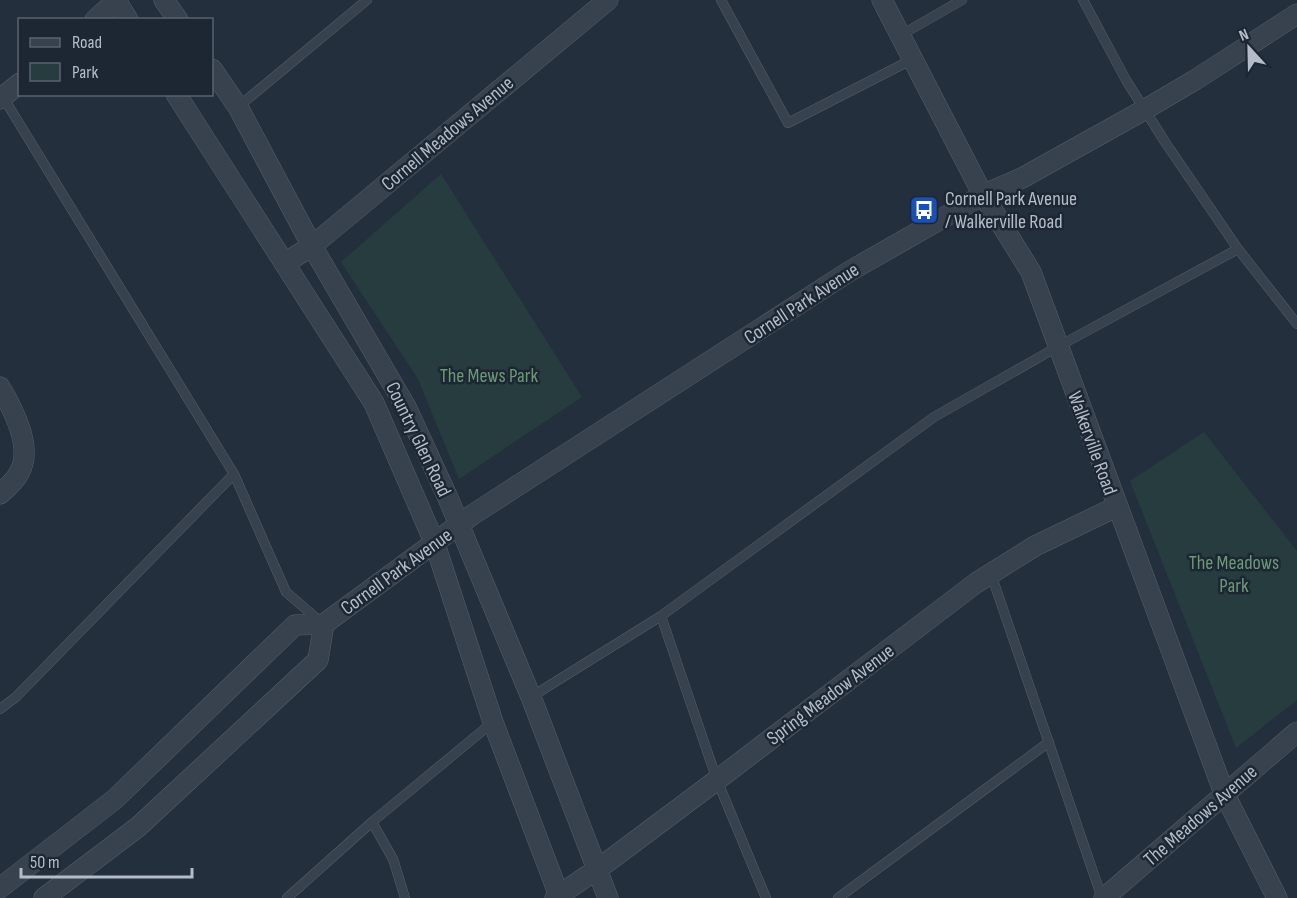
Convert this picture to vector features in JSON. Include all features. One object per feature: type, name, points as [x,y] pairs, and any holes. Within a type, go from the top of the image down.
[{"type":"street","points":[[97,18],[117,0],[127,18]]},
{"type":"street","points":[[164,0],[177,18]]},
{"type":"street","name":"Cornell Meadows Avenue","points":[[285,263],[312,246],[608,0]]},
{"type":"street","name":"Walkerville Road","points":[[882,0],[983,195],[1031,272],[1116,507],[1224,793],[1277,898]]},
{"type":"street","name":"Cornell Park Avenue","points":[[0,888],[115,799],[295,625],[324,624],[459,524],[850,271],[983,195],[1022,178],[1144,110],[1297,14]]},
{"type":"street","name":"Country Glen Road","points":[[213,70],[238,107],[312,246],[406,407],[459,524],[531,697],[608,898]]},
{"type":"street","points":[[1,98],[18,85]]},
{"type":"street","name":"Country Glen Road","points":[[177,96],[374,403],[435,544],[493,722],[558,897]]},
{"type":"street","points":[[0,387],[9,403],[21,435],[24,452],[20,472],[0,494]]},
{"type":"street","name":"Spring Meadow Avenue","points":[[558,897],[991,573],[1035,546],[1116,507]]},
{"type":"street","name":"Cornell Park Avenue","points":[[44,898],[138,827],[318,660],[324,624]]},
{"type":"street","name":"The Meadows Avenue","points":[[1103,898],[1297,732]]},
{"type":"lane","points":[[238,107],[367,0]]},
{"type":"lane","points":[[721,0],[788,123],[913,59]]},
{"type":"lane","points":[[901,35],[962,0]]},
{"type":"lane","points":[[1083,0],[1144,110],[1238,249],[1297,324]]},
{"type":"lane","points":[[1,98],[234,474],[286,592],[324,624]]},
{"type":"lane","points":[[531,697],[661,616],[934,417],[1238,249]]},
{"type":"lane","points":[[0,709],[16,697],[234,474]]},
{"type":"lane","points":[[991,573],[1103,898]]},
{"type":"lane","points":[[661,616],[717,780],[766,898]]},
{"type":"lane","points":[[287,898],[372,822],[493,722]]},
{"type":"lane","points":[[838,898],[1049,742]]},
{"type":"lane","points":[[372,822],[393,859],[405,898]]},
{"type":"green space","name":"The Mews Park","points":[[441,174],[582,397],[459,479],[418,379],[341,262]]},
{"type":"green space","name":"The Meadows Park","points":[[1204,432],[1297,551],[1297,700],[1236,748],[1130,481]]},
{"type":"place","name":"Cornell Park Avenue / Walkerville Road","points":[[924,210]]}]
